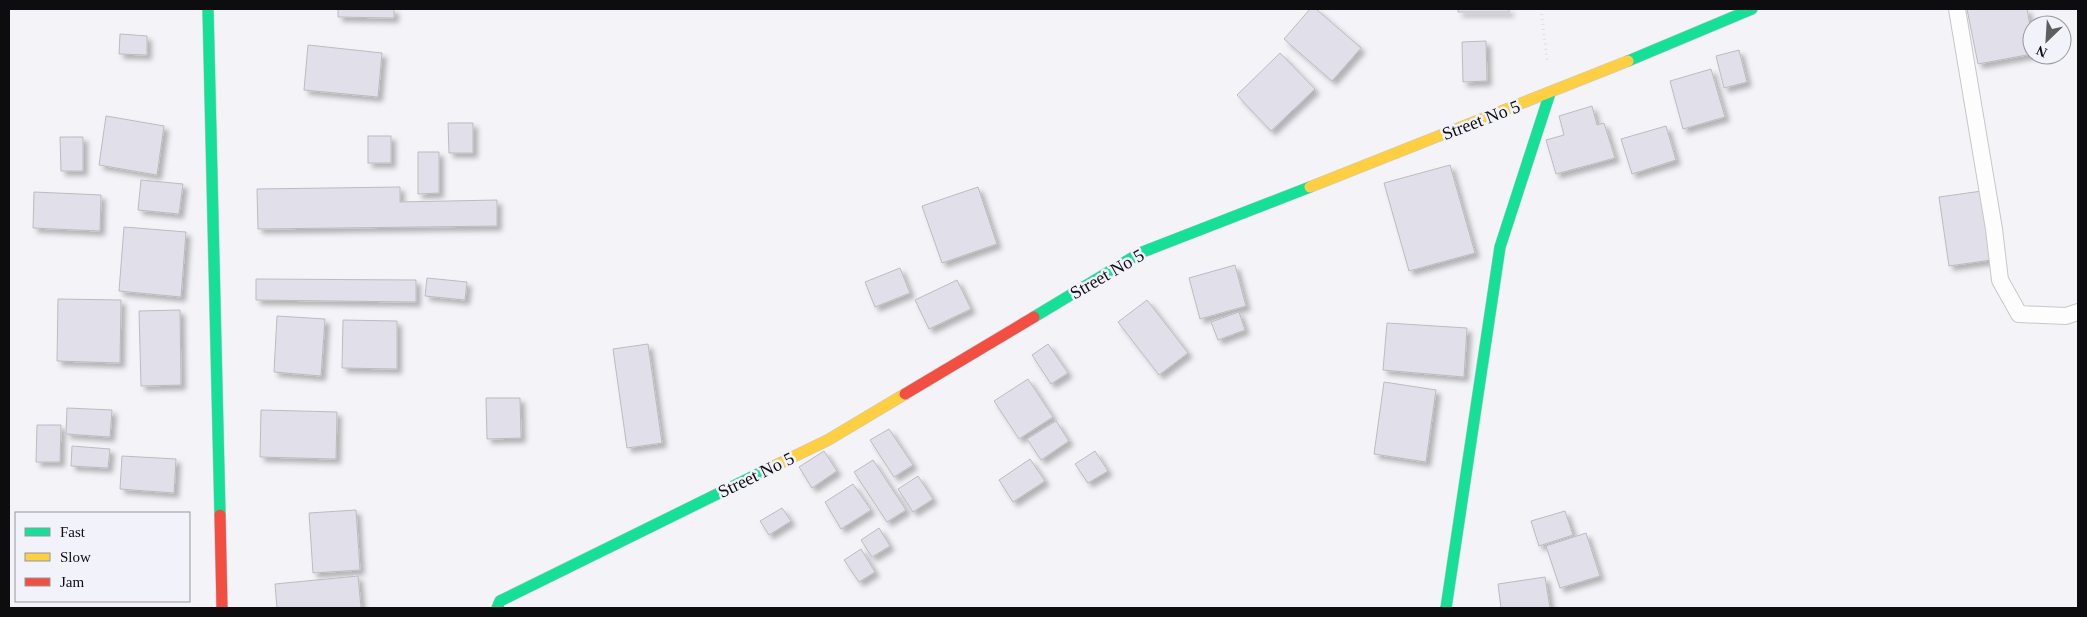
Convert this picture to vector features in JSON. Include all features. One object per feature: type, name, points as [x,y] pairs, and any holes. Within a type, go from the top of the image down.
[{"type":"street","points":[[208,9],[222,608]]},
{"type":"street","name":"Street No 5","points":[[497,608],[500,601],[828,440],[1140,253],[1550,93],[1752,9]]},
{"type":"street","points":[[1446,608],[1500,247],[1550,93]]},
{"type":"lane","points":[[1957,9],[1994,229],[2000,280],[2020,314],[2066,316],[2078,312]]},
{"type":"path","points":[[1541,9],[1550,93]]},
{"type":"building","points":[[338,9],[394,9],[394,18],[338,17]]},
{"type":"building","points":[[1310,9],[1316,9],[1361,48],[1332,81],[1284,39]]},
{"type":"building","points":[[1458,9],[1509,9],[1509,12],[1458,12]]},
{"type":"building","points":[[1967,9],[2027,9],[2028,15],[2022,15],[2022,56],[1978,64]]},
{"type":"building","points":[[120,34],[147,36],[147,55],[119,54]]},
{"type":"building","points":[[1486,41],[1487,81],[1463,82],[1462,42]]},
{"type":"building","points":[[308,45],[382,53],[378,97],[304,90]]},
{"type":"building","points":[[1739,50],[1747,82],[1724,88],[1716,56]]},
{"type":"building","points":[[1280,53],[1315,89],[1271,131],[1237,95]]},
{"type":"building","points":[[1711,69],[1725,117],[1683,129],[1670,81]]},
{"type":"building","points":[[1592,106],[1597,125],[1604,123],[1615,158],[1556,174],[1546,140],[1564,135],[1559,116]]},
{"type":"building","points":[[106,116],[164,126],[157,175],[99,165]]},
{"type":"building","points":[[448,123],[473,123],[473,153],[449,153]]},
{"type":"building","points":[[1666,126],[1676,160],[1632,174],[1621,139]]},
{"type":"building","points":[[368,136],[391,136],[391,163],[368,163]]},
{"type":"building","points":[[60,137],[83,137],[83,171],[61,171]]},
{"type":"building","points":[[418,152],[439,152],[439,193],[418,194]]},
{"type":"building","points":[[1450,165],[1475,253],[1409,271],[1384,183]]},
{"type":"building","points":[[141,180],[183,184],[179,214],[138,210]]},
{"type":"building","points":[[400,187],[400,202],[497,200],[497,226],[258,229],[257,189]]},
{"type":"building","points":[[978,187],[997,244],[942,263],[922,206]]},
{"type":"building","points":[[1982,191],[1991,260],[1949,266],[1939,197]]},
{"type":"building","points":[[34,192],[101,195],[100,231],[33,228]]},
{"type":"building","points":[[124,227],[186,232],[181,297],[119,291]]},
{"type":"building","points":[[1235,265],[1246,306],[1200,319],[1189,278]]},
{"type":"building","points":[[900,268],[910,293],[875,307],[865,282]]},
{"type":"building","points":[[427,278],[467,282],[465,300],[425,296]]},
{"type":"building","points":[[256,279],[416,280],[416,302],[256,300]]},
{"type":"building","points":[[957,280],[971,309],[929,329],[915,300]]},
{"type":"building","points":[[58,299],[121,300],[120,363],[57,361]]},
{"type":"building","points":[[1147,300],[1188,353],[1159,375],[1118,322]]},
{"type":"building","points":[[180,310],[181,385],[141,386],[139,311]]},
{"type":"building","points":[[1239,312],[1245,330],[1218,340],[1211,322]]},
{"type":"building","points":[[277,316],[325,319],[321,376],[274,372]]},
{"type":"building","points":[[343,320],[397,321],[397,369],[342,368]]},
{"type":"building","points":[[1387,323],[1467,328],[1464,377],[1383,370]]},
{"type":"building","points":[[648,344],[662,443],[627,448],[613,349]]},
{"type":"building","points":[[1048,344],[1068,373],[1051,384],[1032,355]]},
{"type":"building","points":[[1028,379],[1053,417],[1019,439],[994,401]]},
{"type":"building","points":[[1384,382],[1436,390],[1426,462],[1374,454]]},
{"type":"building","points":[[486,398],[520,398],[521,438],[487,439]]},
{"type":"building","points":[[67,408],[112,410],[110,437],[66,434]]},
{"type":"building","points":[[261,410],[337,412],[336,459],[260,457]]},
{"type":"building","points":[[1056,421],[1069,441],[1041,460],[1027,439]]},
{"type":"building","points":[[37,425],[61,425],[60,462],[36,462]]},
{"type":"building","points":[[889,429],[913,465],[894,477],[870,440]]},
{"type":"building","points":[[72,446],[110,449],[108,468],[71,466]]},
{"type":"building","points":[[824,451],[837,471],[812,488],[799,467]]},
{"type":"building","points":[[1095,451],[1108,471],[1088,483],[1075,464]]},
{"type":"building","points":[[122,456],[176,459],[174,493],[120,489]]},
{"type":"building","points":[[1030,459],[1045,481],[1013,502],[999,480]]},
{"type":"building","points":[[873,460],[906,510],[887,522],[854,472]]},
{"type":"building","points":[[918,476],[933,499],[913,512],[898,489]]},
{"type":"building","points":[[853,484],[871,510],[841,529],[825,502]]},
{"type":"building","points":[[782,508],[791,521],[769,535],[760,521]]},
{"type":"building","points":[[356,510],[360,570],[313,573],[309,513]]},
{"type":"building","points":[[1565,511],[1573,535],[1539,546],[1531,521]]},
{"type":"building","points":[[879,528],[890,546],[872,557],[861,540]]},
{"type":"building","points":[[1586,533],[1600,576],[1560,588],[1546,546]]},
{"type":"building","points":[[861,549],[875,572],[859,582],[844,560]]},
{"type":"building","points":[[358,576],[361,608],[277,608],[275,584]]},
{"type":"building","points":[[1545,577],[1550,608],[1501,608],[1498,584]]},
{"type":"traffic: fast","points":[[208,9],[220,515]]},
{"type":"traffic: fast","points":[[1628,61],[1752,9]]},
{"type":"traffic: fast","points":[[1446,608],[1500,247],[1550,93]]},
{"type":"traffic: fast","points":[[1034,317],[1140,253],[1310,187]]},
{"type":"traffic: fast","points":[[497,608],[500,601],[766,470]]},
{"type":"traffic: slow","points":[[1310,187],[1628,61]]},
{"type":"traffic: slow","points":[[766,470],[828,440],[905,394]]},
{"type":"traffic: jam","points":[[905,394],[1034,317]]},
{"type":"traffic: jam","points":[[220,515],[222,608]]}]
